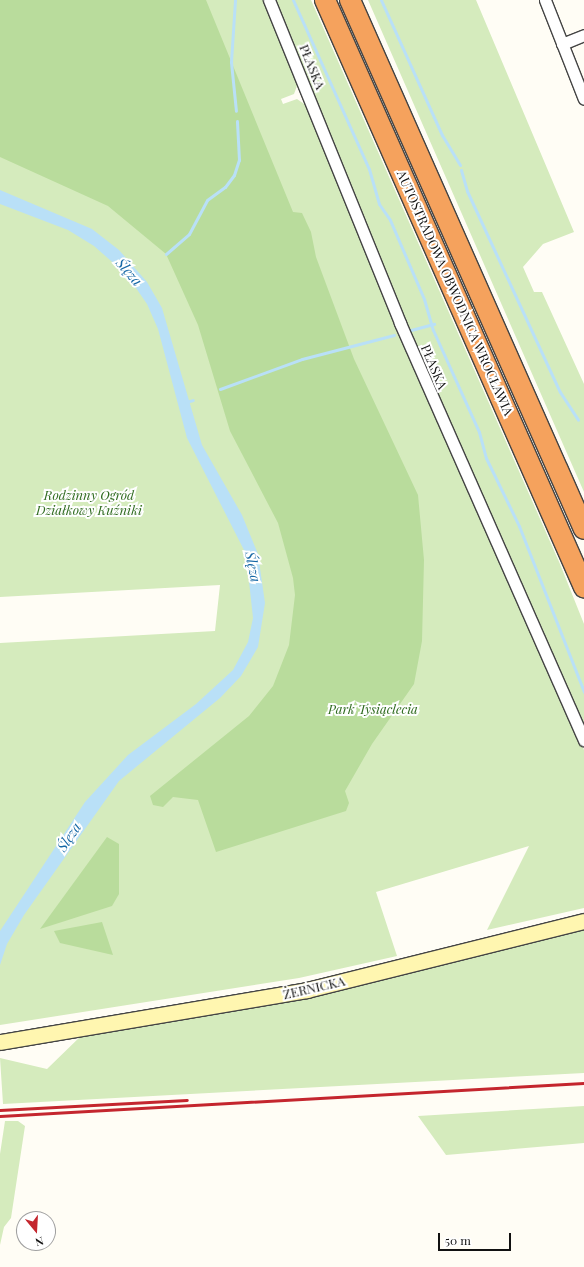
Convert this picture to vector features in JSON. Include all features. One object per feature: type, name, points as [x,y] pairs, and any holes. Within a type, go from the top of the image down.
[{"type":"highway","name":"AUTOSTRADOWA OBWODNICA WROCŁAWIA","points":[[326,0],[584,587]]},
{"type":"highway","name":"AUTOSTRADOWA OBWODNICA WROCŁAWIA","points":[[350,0],[584,529]]},
{"type":"street","name":"PŁASKA","points":[[269,0],[400,323],[584,740]]},
{"type":"street","points":[[545,0],[584,99]]},
{"type":"street","points":[[562,44],[584,35]]},
{"type":"street","name":"ŻERNICKA","points":[[0,1042],[307,990],[584,921]]},
{"type":"green space","name":"Park Tysiąclecia","points":[[0,0],[264,0],[298,83],[294,94],[281,99],[283,104],[297,99],[307,106],[440,428],[584,750],[584,908],[487,930],[529,846],[376,892],[397,956],[299,978],[0,1025],[0,643],[215,631],[220,585],[0,597]]},
{"type":"green space","points":[[0,0],[206,0],[293,212],[302,213],[311,232],[316,257],[354,359],[418,495],[424,560],[422,641],[414,684],[372,744],[345,791],[349,803],[346,811],[216,852],[198,800],[173,797],[163,807],[153,805],[150,796],[249,716],[273,686],[289,645],[295,595],[293,578],[278,523],[230,431],[198,325],[166,254],[108,206],[0,157]]},
{"type":"green space","points":[[273,0],[311,0],[560,564],[584,624],[584,726],[367,235]]},
{"type":"green space","points":[[368,0],[476,0],[574,232],[543,244],[523,267],[534,292],[542,292],[584,384],[584,492]]},
{"type":"green space","points":[[107,837],[119,844],[119,894],[112,906],[40,929]]},
{"type":"green space","points":[[102,922],[113,955],[60,943],[54,931]]},
{"type":"green space","points":[[584,925],[584,1073],[3,1104],[0,1058],[47,1069],[84,1033],[310,998]]},
{"type":"green space","points":[[584,1106],[584,1143],[446,1155],[418,1116]]},
{"type":"green space","points":[[5,1121],[18,1121],[25,1126],[11,1218],[4,1227],[0,1245],[0,1154]]},
{"type":"water","name":"Ślęza","points":[[0,190],[92,229],[119,250],[147,282],[162,308],[202,445],[242,515],[258,554],[265,603],[258,647],[241,676],[220,698],[119,781],[24,915],[7,944],[0,965],[0,931],[85,802],[128,755],[196,704],[233,670],[248,642],[253,618],[246,554],[187,438],[158,329],[147,304],[127,275],[94,246],[68,230],[0,204]]},
{"type":"waterway","points":[[235,0],[231,62],[236,111]]},
{"type":"waterway","points":[[293,0],[369,169],[379,204],[390,220],[424,299],[433,330],[479,432],[486,458],[519,526],[584,692]]},
{"type":"waterway","points":[[381,0],[442,135],[460,165]]},
{"type":"waterway","points":[[166,254],[189,234],[207,200],[225,187],[234,175],[239,160],[237,121]]},
{"type":"waterway","points":[[461,170],[467,191],[560,392],[578,420]]},
{"type":"waterway","points":[[411,330],[434,324]]},
{"type":"waterway","points":[[220,389],[302,359],[394,335]]},
{"type":"waterway","points":[[186,402],[193,400]]},
{"type":"railway","points":[[0,1116],[584,1083]]},
{"type":"railway","points":[[0,1110],[187,1100]]},
{"type":"park label","name":"Rodzinny Ogród Działkowy Kuźniki","points":[[89,504]]}]
